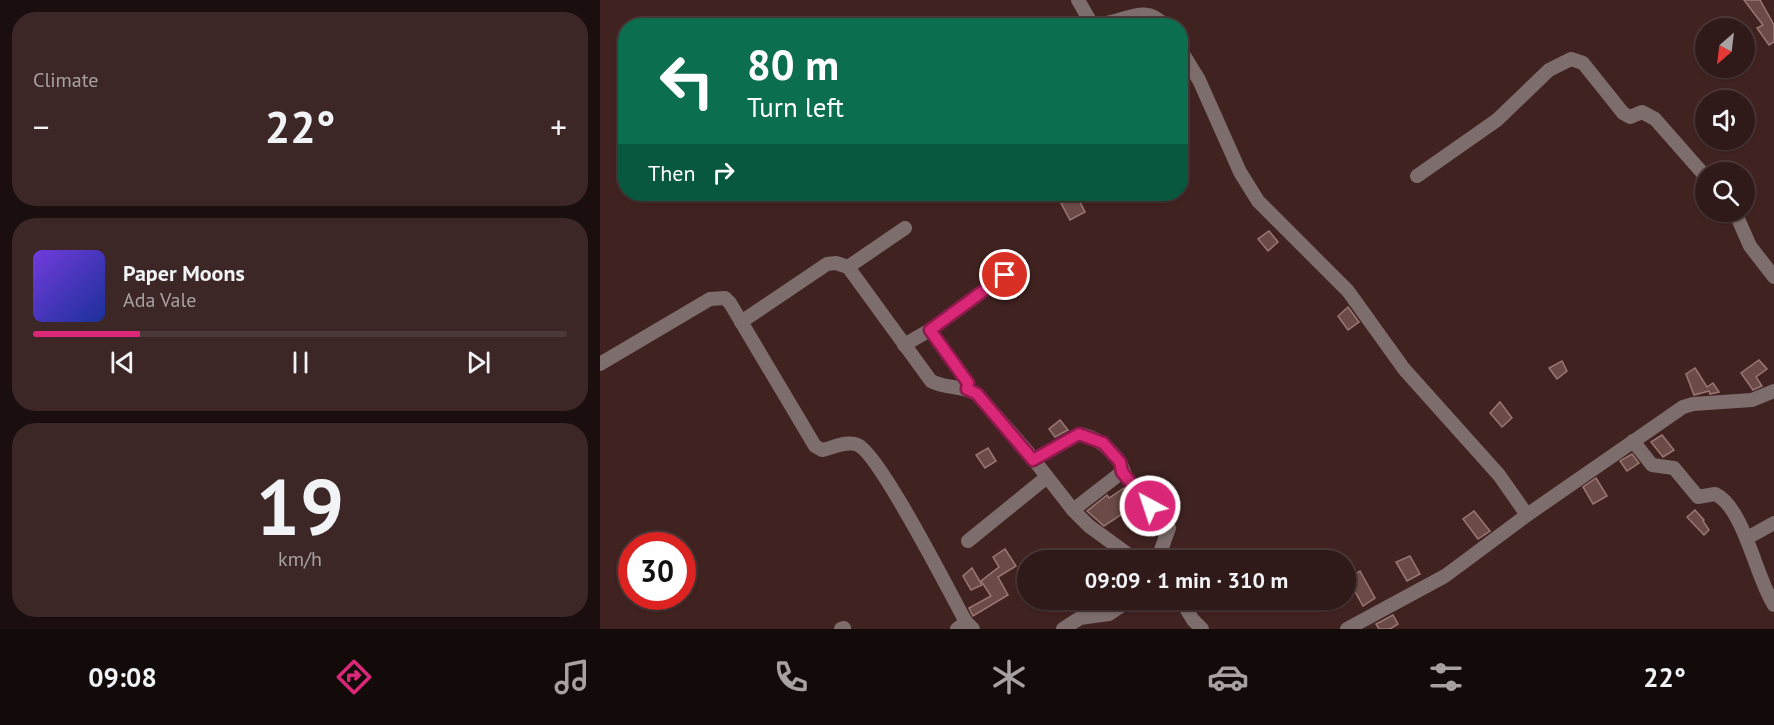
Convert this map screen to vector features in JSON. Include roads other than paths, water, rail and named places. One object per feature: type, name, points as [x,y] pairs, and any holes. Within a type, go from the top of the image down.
[{"type":"street","points":[[1078,0],[1088,18]]},
{"type":"street","points":[[1120,18],[1144,12],[1159,18]]},
{"type":"street","points":[[1417,176],[1497,120],[1523,98],[1549,70],[1571,58],[1583,63],[1626,116],[1632,117],[1642,112],[1655,119],[1695,164]]},
{"type":"street","points":[[1188,62],[1199,80],[1240,172],[1258,201],[1348,291],[1404,369],[1499,475],[1527,515]]},
{"type":"street","points":[[1739,222],[1750,246],[1774,277]]},
{"type":"street","points":[[848,267],[906,228]]},
{"type":"street","points":[[741,322],[826,264],[836,263],[848,267],[931,381],[945,387],[967,389],[977,394],[1072,510],[1089,526],[1122,550]]},
{"type":"street","points":[[904,345],[930,330],[1005,275]]},
{"type":"street","points":[[600,364],[710,298],[725,298],[817,448],[825,450],[849,443],[855,444],[869,454],[885,478],[966,627]]},
{"type":"street","points":[[930,330],[968,383],[967,389]]},
{"type":"street","points":[[1347,629],[1445,576],[1527,515],[1683,407],[1699,403],[1752,400],[1774,391]]},
{"type":"street","points":[[1033,460],[1079,434],[1103,443],[1120,462],[1122,472],[1169,528],[1161,550]]},
{"type":"street","points":[[1633,441],[1652,465],[1670,466],[1695,495],[1701,497],[1715,495],[1724,500],[1747,538],[1750,552],[1774,605]]},
{"type":"street","points":[[1072,510],[1122,472]]},
{"type":"street","points":[[968,541],[1047,477]]},
{"type":"street","points":[[1747,538],[1774,523]]},
{"type":"street","points":[[1063,629],[1080,618],[1109,614],[1115,610]]},
{"type":"street","points":[[1186,610],[1192,620],[1202,629]]}]
